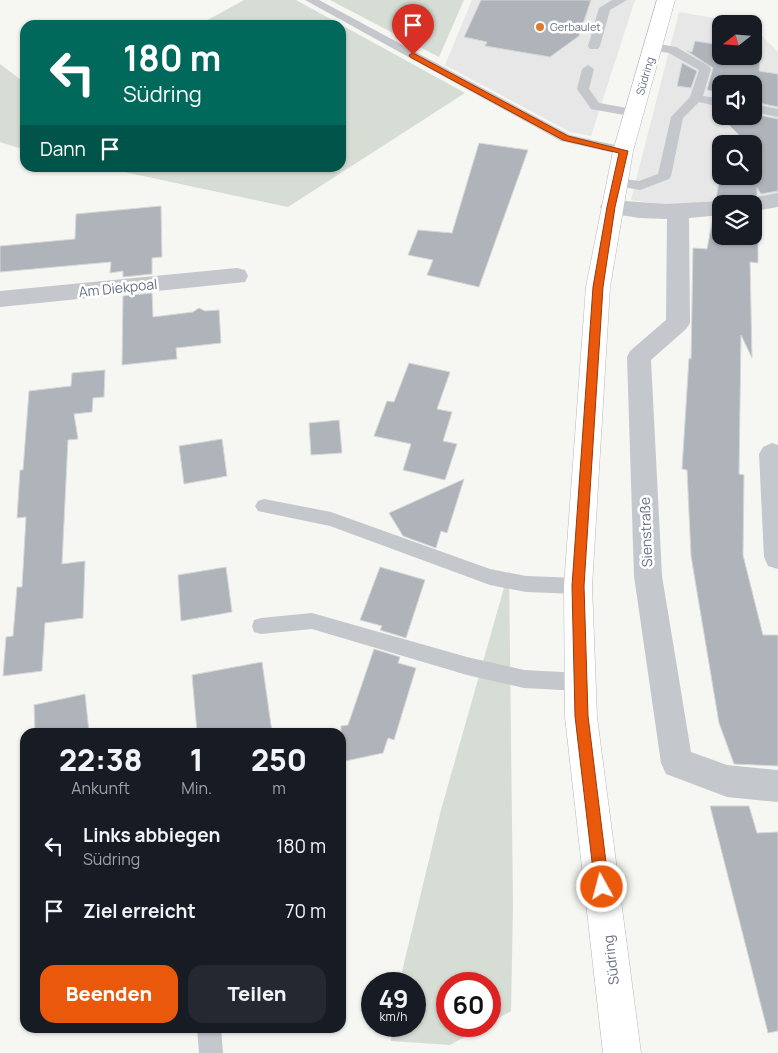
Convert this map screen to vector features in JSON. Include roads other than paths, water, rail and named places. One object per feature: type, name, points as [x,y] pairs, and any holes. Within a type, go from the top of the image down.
[{"type":"main road","name":"Südring","points":[[622,1053],[581,716],[578,586],[598,287],[611,207],[624,151],[666,0]]},
{"type":"street","points":[[762,202],[778,200]]},
{"type":"street","points":[[611,207],[640,212],[678,213],[712,209]]},
{"type":"street","name":"Sienstraße","points":[[678,213],[678,323],[639,357],[648,576],[678,763],[727,781],[778,786]]},
{"type":"street","name":"Am Diekpoal","points":[[0,300],[237,276]]},
{"type":"street","points":[[772,454],[778,557]]},
{"type":"lane","points":[[311,0],[566,138],[624,151]]},
{"type":"lane","points":[[594,46],[605,8],[621,0]]},
{"type":"lane","points":[[617,182],[640,186],[664,176],[677,117],[696,98],[705,69],[672,50],[653,47]]},
{"type":"lane","points":[[588,69],[583,90],[595,106],[635,113]]},
{"type":"lane","points":[[696,98],[712,101]]},
{"type":"lane","points":[[762,110],[778,113]]},
{"type":"lane","points":[[264,506],[331,519],[490,576],[526,584],[578,586]]},
{"type":"lane","points":[[261,626],[312,621],[467,666],[524,680],[581,682]]},
{"type":"lane","points":[[209,1033],[211,1053]]},
{"type":"place","name":"Gerbaulet","points":[[540,27]]}]
